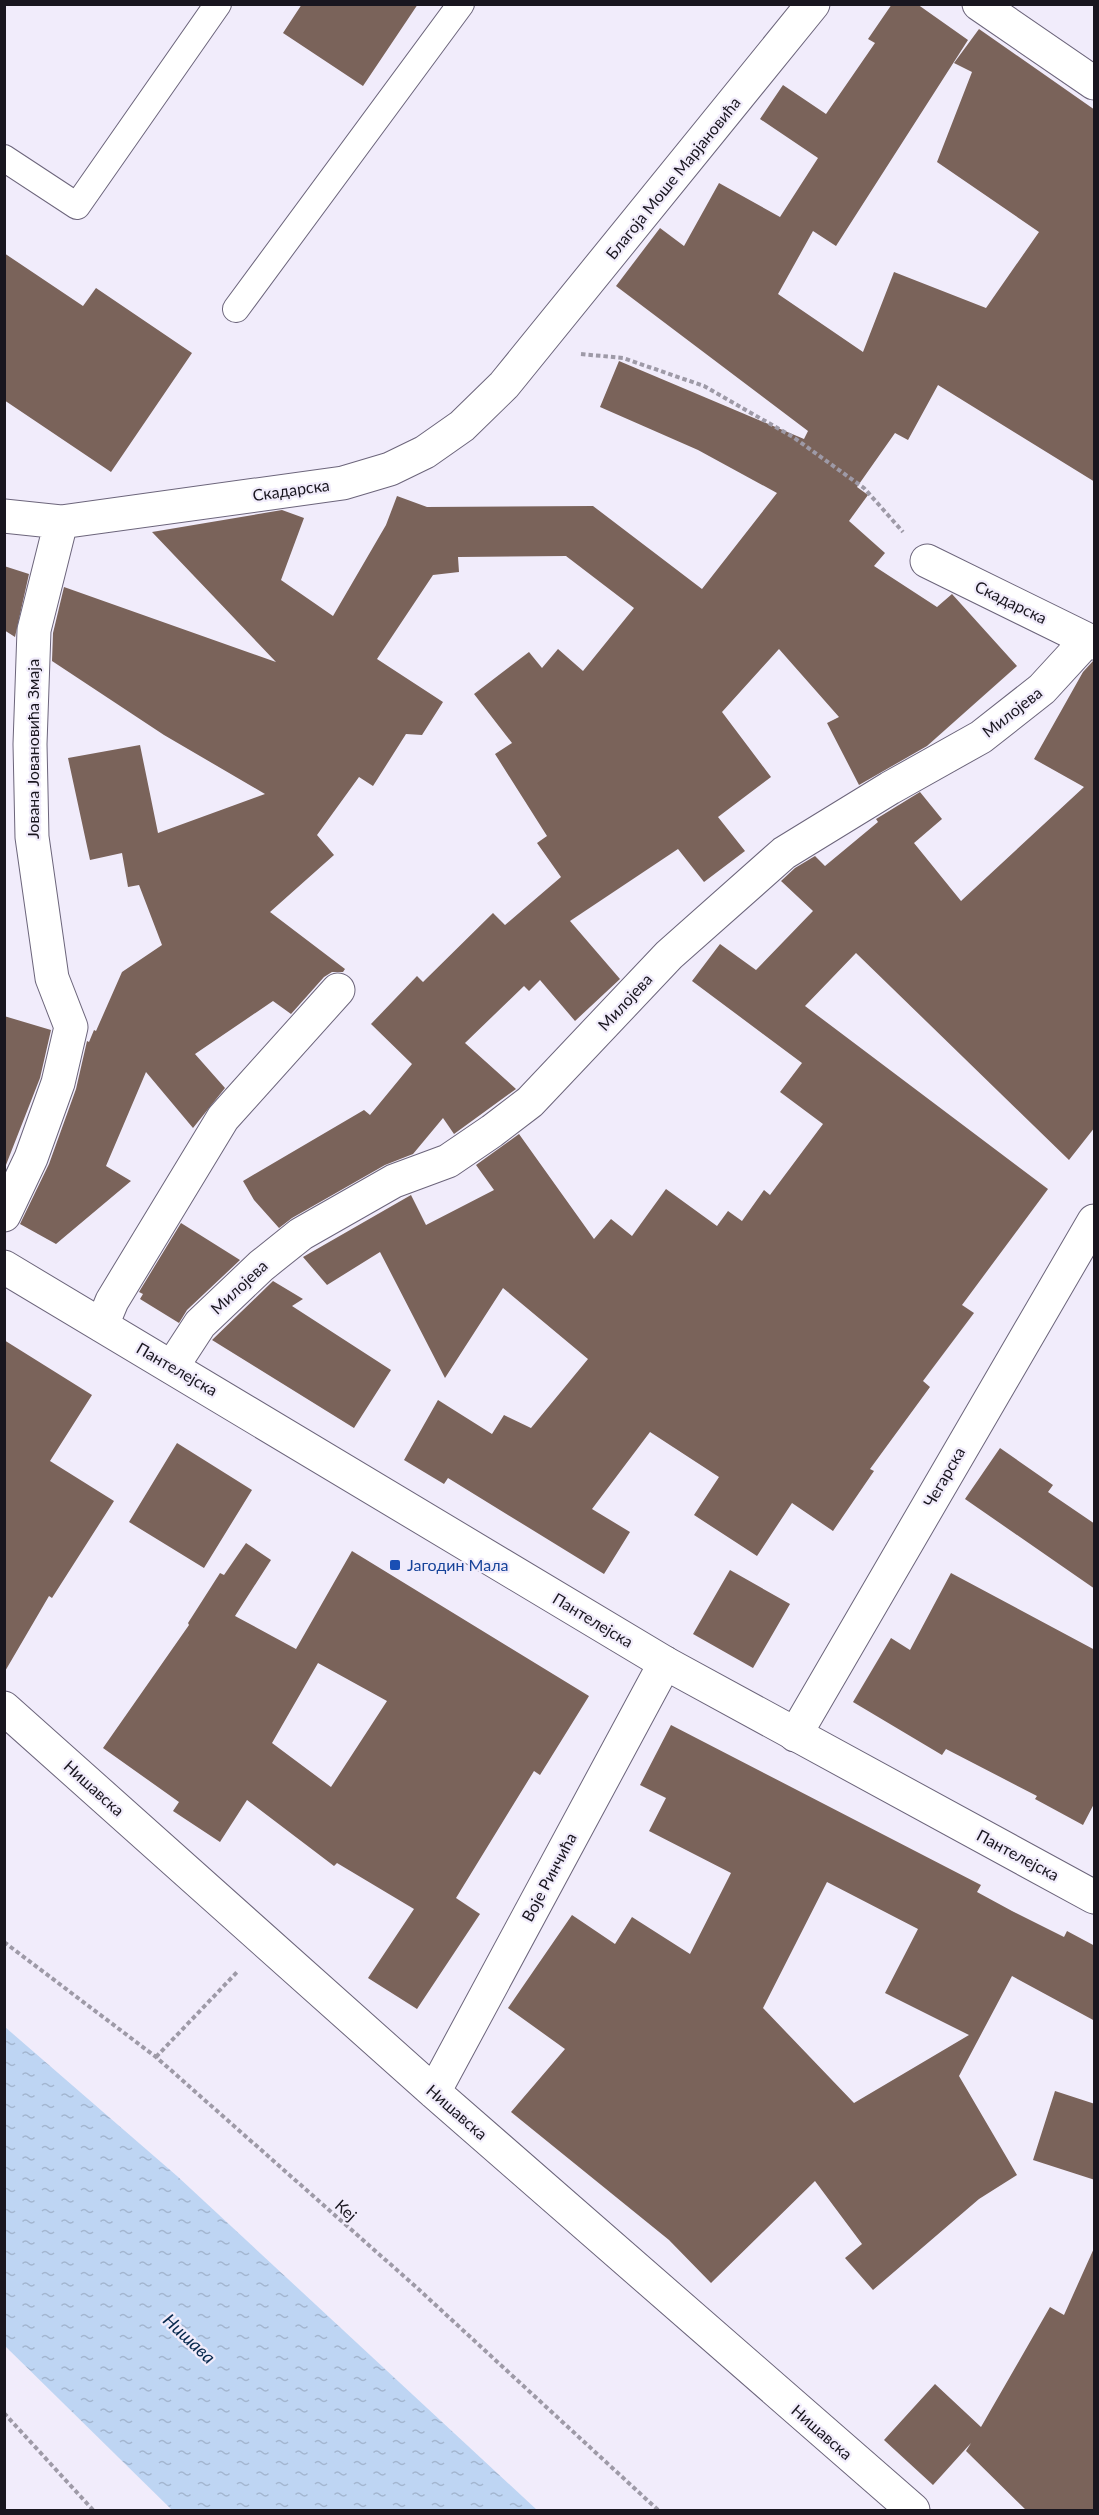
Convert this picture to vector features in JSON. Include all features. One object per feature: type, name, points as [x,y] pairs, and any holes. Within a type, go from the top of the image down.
[{"type":"street","name":"Благоја Моше Марјановића","points":[[533,351],[813,4]]},
{"type":"street","points":[[979,4],[1095,83]]},
{"type":"street","name":"Скадарска","points":[[4,516],[61,522],[343,483],[390,469],[425,452],[462,426],[504,385],[533,351]]},
{"type":"street","name":"Јована Јовановића Змаја","points":[[4,1215],[31,1158],[54,1094],[71,1027],[52,978],[33,837],[30,744],[34,630],[61,522]]},
{"type":"street","name":"Скадарска","points":[[927,561],[1091,642]]},
{"type":"street","name":"Милојева","points":[[172,1366],[200,1324],[261,1266],[301,1234],[394,1181],[448,1161],[530,1102],[669,955],[784,853],[890,788],[981,737],[1042,689],[1091,642]]},
{"type":"street","points":[[102,1325],[112,1301],[224,1118],[338,990]]},
{"type":"street","name":"Чегарска","points":[[795,1735],[1095,1221]]},
{"type":"street","name":"Пантелејска","points":[[4,1267],[665,1663],[1095,1897]]},
{"type":"street","name":"Воје Ринчића","points":[[434,2092],[665,1663]]},
{"type":"street","name":"Нишавска","points":[[4,1708],[434,2092],[913,2511]]},
{"type":"lane","points":[[4,158],[77,206],[218,4]]},
{"type":"lane","points":[[236,309],[461,4]]},
{"type":"path","points":[[533,351],[623,358],[704,386],[793,437],[864,488],[927,561]]},
{"type":"path","name":"Кеј","points":[[4,1942],[156,2057],[415,2286],[658,2511]]},
{"type":"path","points":[[156,2057],[243,1966]]},
{"type":"path","points":[[4,2413],[93,2511]]},
{"type":"water","name":"Нишава","points":[[5,2027],[177,2176],[537,2510],[172,2510],[5,2346]]},
{"type":"building","points":[[302,4],[418,4],[363,86],[283,33]]},
{"type":"building","points":[[892,4],[917,4],[968,40],[836,246],[813,231],[778,294],[863,352],[894,272],[986,308],[1039,232],[937,162],[972,72],[954,63],[979,29],[1095,110],[1095,482],[938,385],[908,440],[895,433],[857,487],[868,495],[849,521],[885,553],[874,566],[937,607],[952,594],[1017,666],[927,746],[859,785],[827,723],[839,717],[779,649],[722,712],[771,777],[718,817],[745,851],[704,882],[678,849],[570,921],[620,979],[575,1021],[540,980],[529,991],[524,986],[465,1043],[516,1089],[454,1134],[443,1118],[413,1154],[385,1165],[292,1218],[279,1228],[254,1200],[243,1181],[364,1110],[370,1115],[412,1064],[371,1024],[417,976],[423,982],[493,913],[505,925],[561,877],[537,843],[547,836],[495,754],[512,743],[474,694],[529,652],[542,668],[558,649],[583,671],[634,608],[566,556],[458,557],[459,572],[433,575],[377,659],[443,702],[422,735],[406,734],[373,786],[359,777],[317,835],[334,855],[270,912],[345,969],[343,972],[332,972],[324,977],[291,1014],[273,1001],[195,1054],[225,1088],[193,1128],[146,1072],[106,1166],[131,1181],[56,1244],[20,1224],[49,1164],[76,1089],[87,1041],[89,1042],[94,1030],[96,1031],[122,972],[162,945],[139,885],[128,887],[122,853],[90,860],[68,758],[140,745],[158,833],[265,794],[164,735],[52,661],[53,633],[64,587],[276,662],[152,532],[282,510],[304,518],[281,580],[333,616],[386,525],[397,496],[427,507],[593,506],[702,589],[777,493],[698,450],[600,407],[619,361],[804,439],[808,431],[616,286],[660,228],[684,246],[719,183],[780,217],[818,158],[760,119],[783,85],[826,114],[875,43],[868,39]]},
{"type":"building","points":[[4,253],[83,306],[96,288],[192,353],[111,472],[4,400]]},
{"type":"building","points":[[4,566],[29,574],[15,637],[4,630]]},
{"type":"building","points":[[1093,661],[1095,1127],[1069,1160],[856,953],[805,1006],[1048,1189],[962,1305],[974,1313],[923,1381],[930,1387],[870,1469],[874,1471],[833,1531],[792,1503],[757,1556],[694,1515],[719,1477],[650,1432],[592,1509],[630,1532],[604,1574],[448,1478],[444,1484],[404,1460],[438,1400],[492,1434],[504,1415],[531,1428],[588,1359],[503,1288],[445,1378],[380,1252],[327,1285],[303,1257],[411,1195],[426,1225],[494,1190],[476,1165],[519,1134],[594,1239],[611,1219],[632,1236],[666,1189],[717,1226],[728,1211],[742,1221],[764,1190],[770,1195],[823,1124],[780,1092],[802,1063],[692,981],[720,944],[756,970],[813,911],[781,881],[795,868],[815,856],[825,866],[878,822],[876,819],[920,792],[942,819],[914,843],[961,901],[1084,787],[1034,759],[1083,672]]},
{"type":"building","points":[[4,1016],[51,1030],[40,1078],[4,1170]]},
{"type":"building","points":[[181,1223],[240,1260],[187,1310],[179,1323],[140,1299],[143,1294],[139,1292]]},
{"type":"building","points":[[273,1281],[303,1299],[292,1306],[391,1370],[354,1428],[212,1340]]},
{"type":"building","points":[[4,1340],[92,1395],[50,1461],[114,1501],[52,1598],[49,1596],[4,1673]]},
{"type":"building","points":[[177,1443],[252,1490],[204,1568],[129,1522]]},
{"type":"building","points":[[1000,1448],[1053,1485],[1048,1492],[1095,1524],[1095,1589],[965,1499]]},
{"type":"building","points":[[246,1543],[271,1560],[235,1616],[296,1649],[352,1551],[589,1696],[540,1775],[534,1771],[456,1898],[480,1914],[417,2009],[368,1978],[414,1909],[337,1863],[334,1866],[247,1800],[220,1842],[173,1811],[179,1802],[103,1748],[189,1625],[188,1623],[220,1573],[224,1575]],"holes":[[[318,1663],[387,1701],[331,1787],[272,1743]]]},
{"type":"building","points":[[730,1570],[790,1604],[753,1668],[693,1634]]},
{"type":"building","points":[[951,1573],[1095,1650],[1095,1802],[1083,1825],[1035,1799],[1037,1796],[946,1749],[942,1755],[853,1702],[891,1638],[910,1650]]},
{"type":"building","points":[[671,1725],[981,1885],[977,1892],[1012,1911],[1064,1937],[1067,1931],[1095,1946],[1095,2021],[1012,1976],[959,2076],[1017,2175],[979,2199],[873,2290],[845,2258],[862,2244],[815,2181],[711,2283],[669,2240],[511,2112],[565,2049],[508,2008],[572,1915],[615,1944],[632,1917],[690,1954],[731,1873],[649,1831],[666,1798],[640,1785]],"holes":[[[827,1882],[918,1929],[885,1993],[969,2035],[854,2103],[763,2008]]]},
{"type":"building","points":[[1055,2091],[1095,2104],[1095,2180],[1033,2160]]},
{"type":"building","points":[[1095,2246],[1095,2511],[1027,2511],[966,2451],[971,2443],[933,2485],[884,2440],[935,2384],[981,2427],[1050,2307],[1064,2315]]},
{"type":"place","name":"Јагодин Мала","points":[[395,1565]]}]
